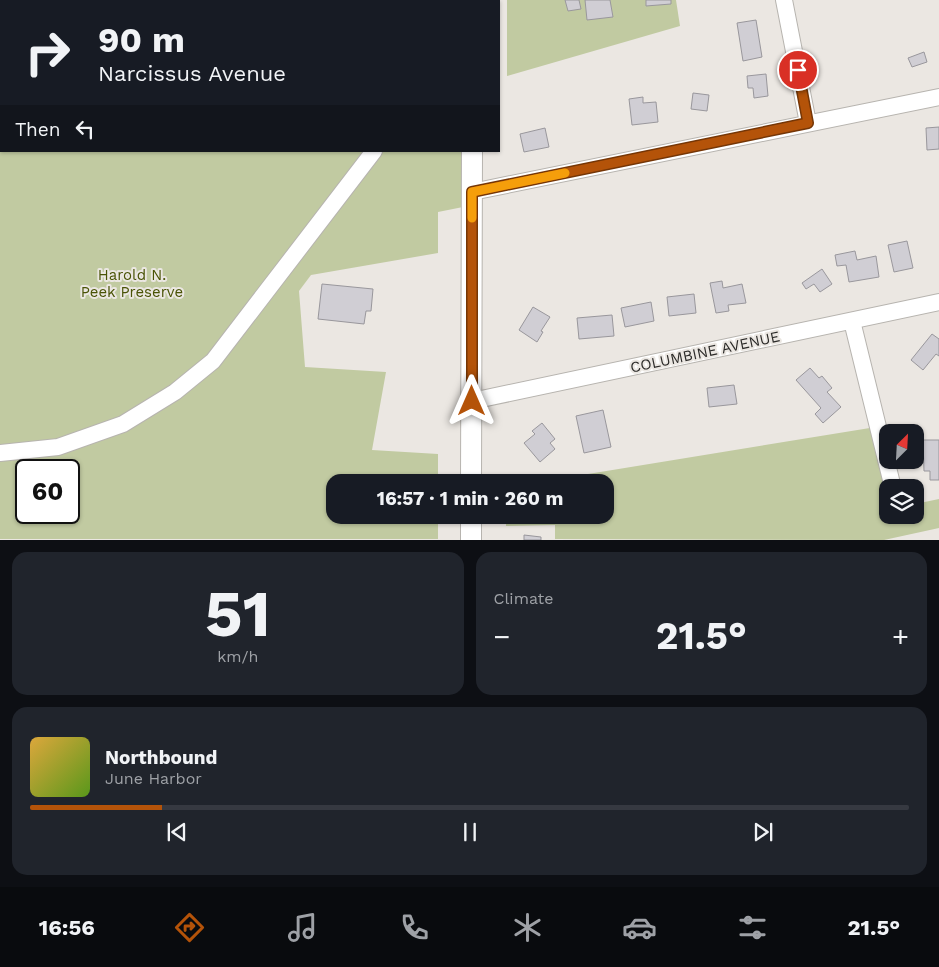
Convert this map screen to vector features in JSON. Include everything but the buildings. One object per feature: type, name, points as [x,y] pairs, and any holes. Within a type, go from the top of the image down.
[{"type":"main road","points":[[471,474],[472,152]]},
{"type":"main road","points":[[471,524],[471,540]]},
{"type":"street","points":[[784,0],[808,123]]},
{"type":"street","points":[[472,192],[939,97]]},
{"type":"street","points":[[0,453],[58,447],[123,424],[175,392],[212,360],[373,152]]},
{"type":"street","name":"COLUMBINE AVENUE","points":[[472,401],[939,302]]},
{"type":"street","points":[[852,321],[891,479]]},
{"type":"green space","points":[[507,0],[676,0],[680,26],[507,76]]},
{"type":"green space","name":"Harold N. Peek Preserve","points":[[0,152],[473,152],[473,205],[438,212],[438,253],[311,275],[299,291],[305,367],[386,372],[372,450],[438,454],[438,474],[326,474],[326,524],[438,524],[438,539],[0,539]]},
{"type":"green space","points":[[876,427],[879,442],[879,469],[884,469],[886,479],[879,479],[879,524],[924,524],[924,502],[939,499],[939,528],[884,540],[555,539],[555,525],[506,526],[506,524],[614,524],[614,474],[588,474]]},
{"type":"slow traffic","points":[[472,218],[472,192],[565,173]]},
{"type":"route","points":[[472,401],[472,192],[808,123],[798,70]]}]
